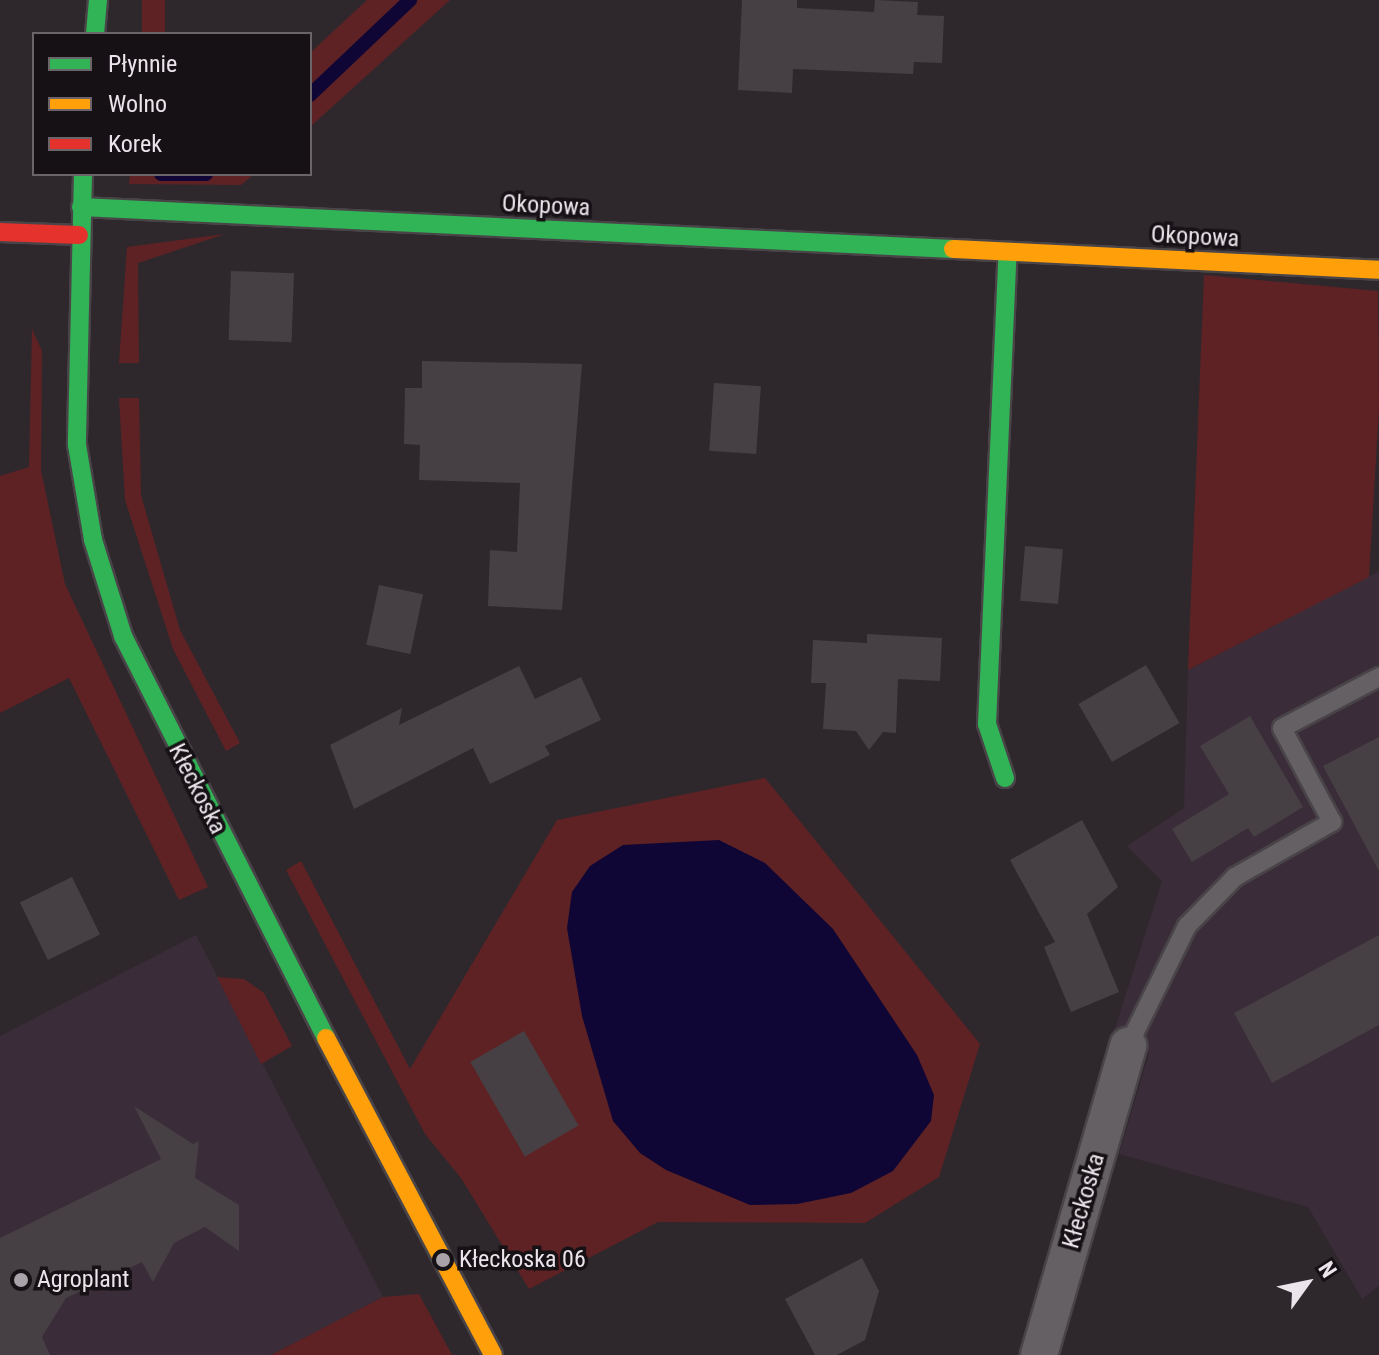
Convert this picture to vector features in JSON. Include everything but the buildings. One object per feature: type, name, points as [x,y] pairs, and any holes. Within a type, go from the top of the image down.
[{"type":"street","points":[[95,32],[98,0]]},
{"type":"street","name":"Kłeckoska","points":[[83,176],[79,235],[77,445],[93,540],[123,636],[222,841],[493,1355]]},
{"type":"street","name":"Okopowa","points":[[81,207],[1379,270]]},
{"type":"street","points":[[0,232],[79,235]]},
{"type":"street","points":[[1005,778],[987,724],[1008,252]]},
{"type":"street","name":"Kłeckoska","points":[[1039,1355],[1128,1046]]},
{"type":"lane","points":[[1128,1046],[1187,926],[1235,877],[1332,822],[1282,728],[1379,677]]},
{"type":"shaded area","points":[[142,0],[165,0],[165,32],[142,32]]},
{"type":"shaded area","points":[[367,0],[450,0],[312,125],[312,51]]},
{"type":"shaded area","points":[[130,176],[252,176],[241,185],[129,184]]},
{"type":"shaded area","points":[[225,234],[138,263],[139,363],[119,363],[127,247]]},
{"type":"shaded area","points":[[1204,275],[1378,291],[1379,408],[1369,577],[1188,670]]},
{"type":"shaded area","points":[[32,329],[42,351],[41,470],[65,584],[208,887],[179,900],[69,678],[0,713],[0,476],[29,467]]},
{"type":"shaded area","points":[[119,398],[139,398],[141,495],[180,630],[240,743],[226,751],[173,649],[125,500]]},
{"type":"shaded area","points":[[1379,571],[1379,1286],[1362,1299],[1308,1207],[1119,1154],[1149,1053],[1111,1041],[1162,881],[1127,846],[1184,808],[1188,670]]},
{"type":"shaded area","points":[[765,778],[980,1044],[939,1177],[865,1223],[658,1222],[529,1289],[461,1178],[425,1134],[286,870],[301,861],[410,1069],[557,820]]},
{"type":"shaded area","points":[[719,840],[765,863],[833,929],[917,1055],[934,1095],[931,1121],[893,1171],[851,1193],[797,1204],[750,1205],[666,1170],[640,1153],[613,1121],[582,1016],[567,928],[572,892],[590,866],[623,845]]},
{"type":"shaded area","points":[[196,935],[383,1297],[271,1355],[0,1355],[0,1036]]},
{"type":"shaded area","points":[[217,977],[244,979],[264,993],[292,1046],[261,1064]]},
{"type":"shaded area","points":[[419,1294],[452,1355],[271,1355],[383,1297]]},
{"type":"waterway","points":[[312,93],[410,0]]},
{"type":"traffic: fast","points":[[95,32],[98,0]]},
{"type":"traffic: fast","points":[[83,176],[77,445],[93,540],[123,636],[326,1038]]},
{"type":"traffic: fast","points":[[81,207],[953,249]]},
{"type":"traffic: fast","points":[[1005,778],[987,724],[1008,252]]},
{"type":"traffic: slow","points":[[953,249],[1379,270]]},
{"type":"traffic: slow","points":[[326,1038],[493,1355]]},
{"type":"traffic: jam","points":[[0,232],[79,235]]},
{"type":"place","name":"Kłeckoska 06","points":[[443,1260]]},
{"type":"place","name":"Agroplant","points":[[21,1280]]}]
